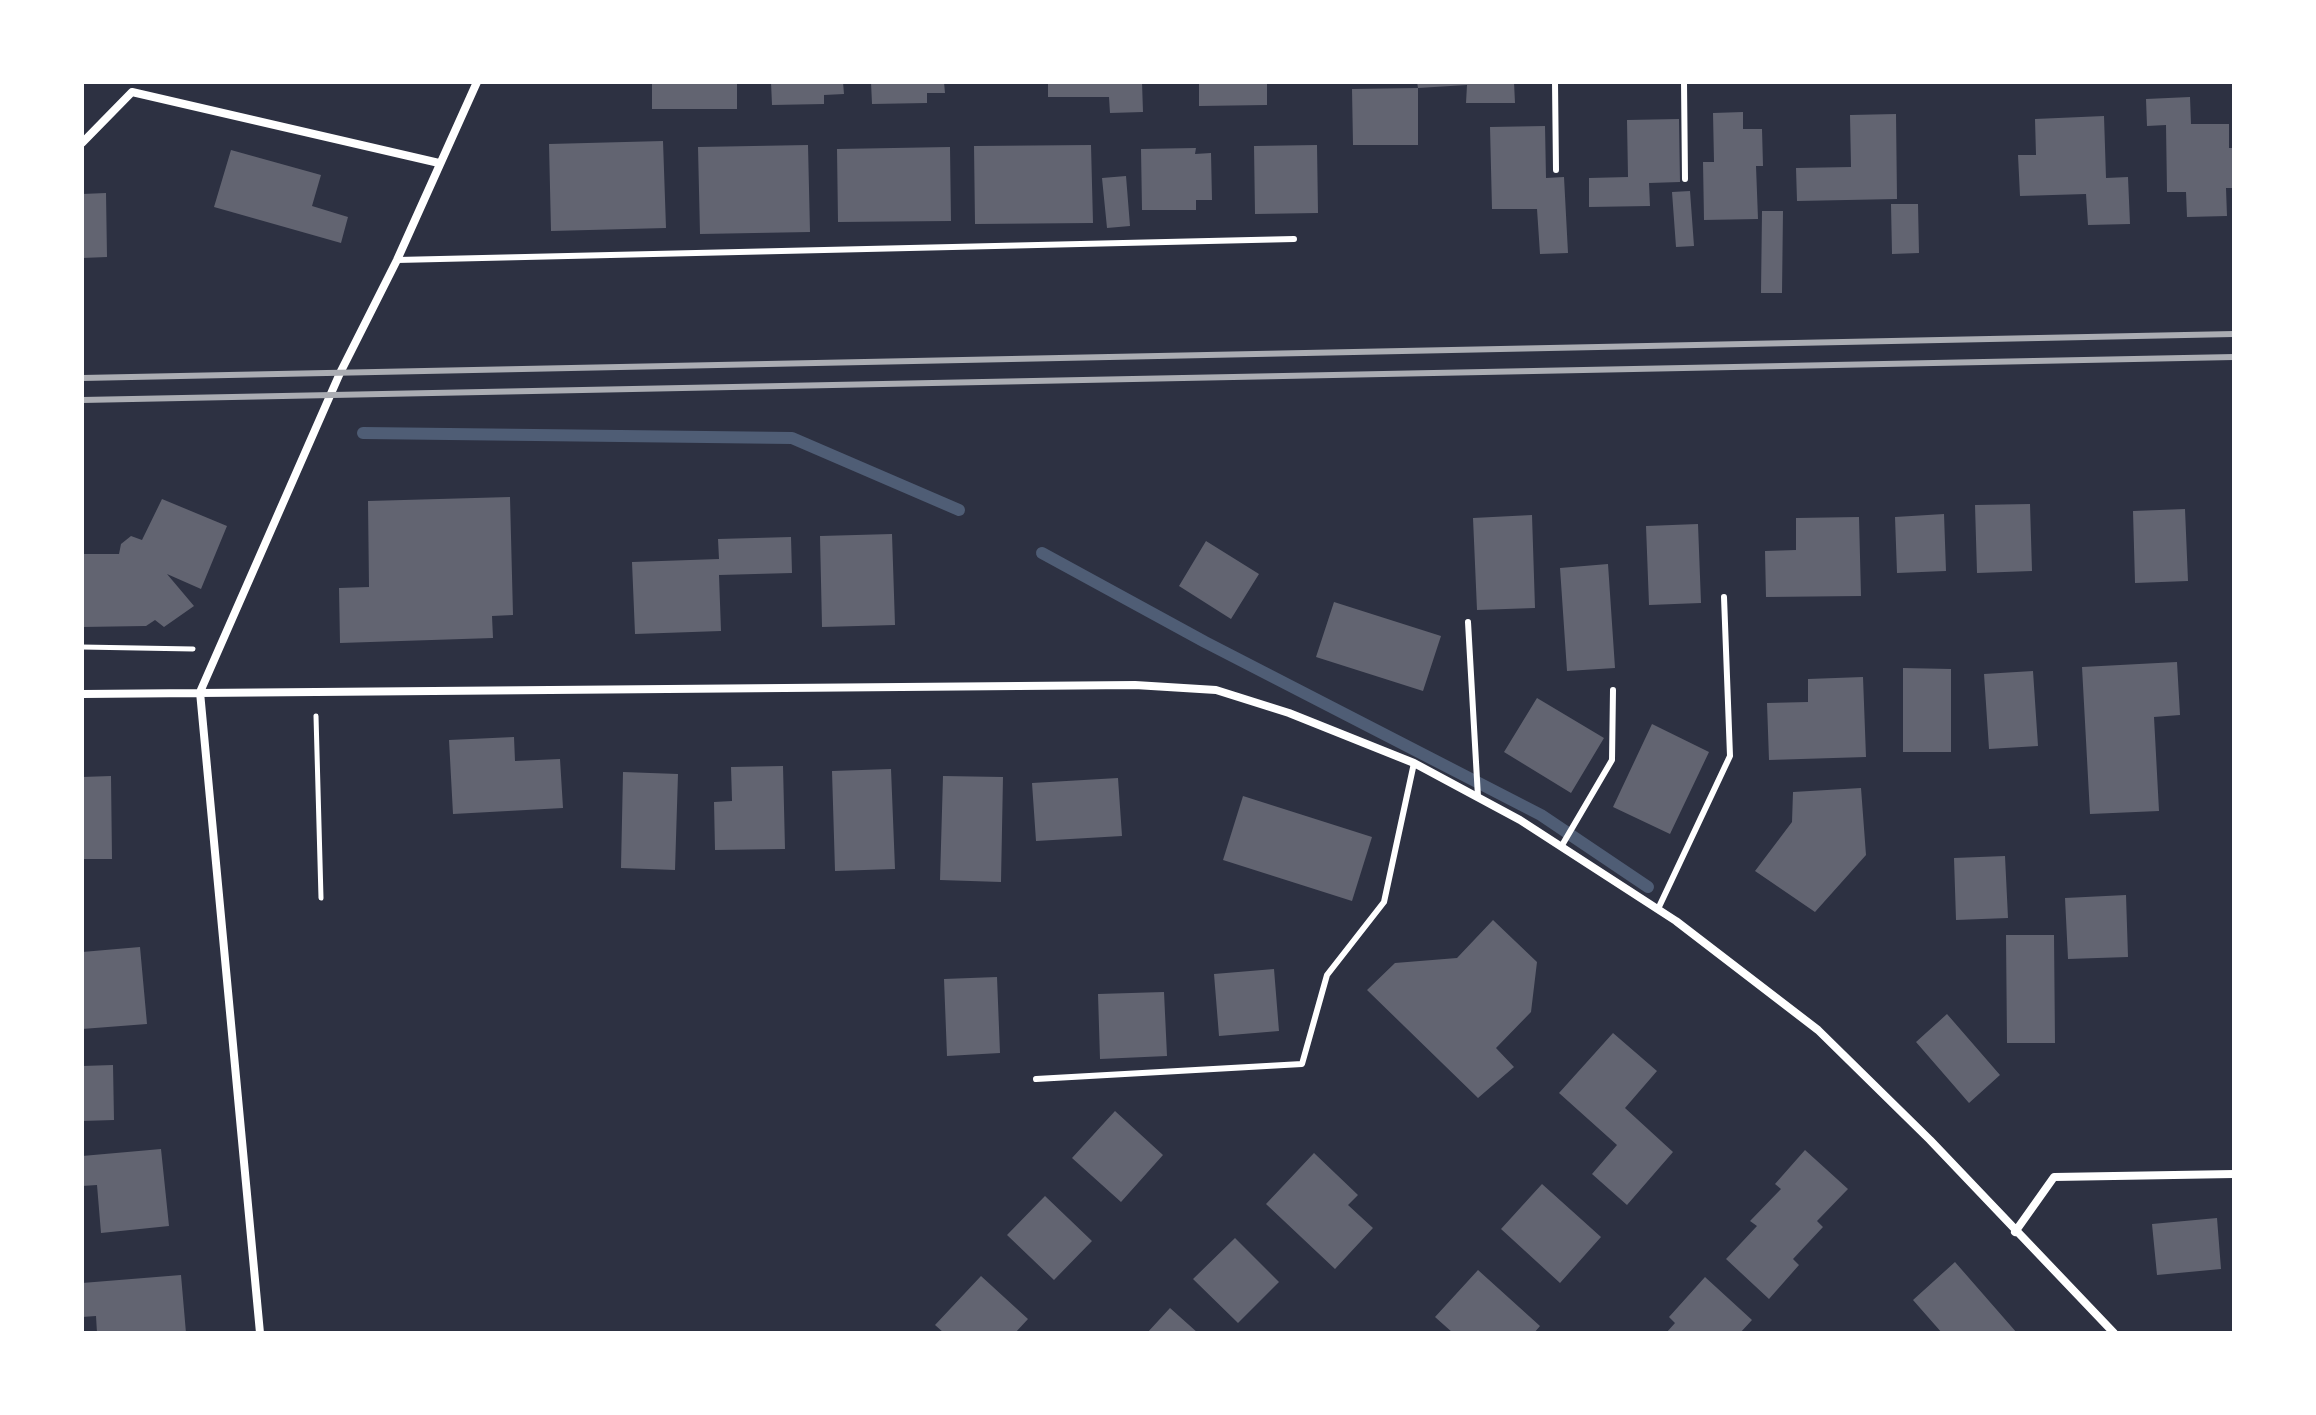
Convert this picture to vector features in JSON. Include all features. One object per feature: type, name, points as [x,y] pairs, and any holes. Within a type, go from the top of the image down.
[{"type":"street","points":[[260,1333],[200,692],[340,373],[397,260],[477,82]]},
{"type":"street","points":[[82,143],[132,92],[439,163]]},
{"type":"street","points":[[82,694],[1148,685],[1216,690],[1289,713],[1414,763],[1478,797],[1658,909],[1818,1030],[1930,1140],[2114,1333]]},
{"type":"street","points":[[2015,1232],[2054,1177],[2234,1174]]},
{"type":"lane","points":[[1555,82],[1556,170]]},
{"type":"lane","points":[[1684,82],[1685,179]]},
{"type":"lane","points":[[397,260],[1294,239]]},
{"type":"lane","points":[[1658,909],[1730,756],[1724,597]]},
{"type":"lane","points":[[1468,622],[1478,797]]},
{"type":"lane","points":[[1561,847],[1612,760],[1613,690]]},
{"type":"lane","points":[[1036,1079],[1302,1064],[1327,975],[1384,902],[1414,763]]},
{"type":"path","points":[[82,647],[221,649]]},
{"type":"path","points":[[316,691],[321,898]]},
{"type":"building","points":[[652,82],[737,82],[737,109],[652,109]]},
{"type":"building","points":[[771,82],[843,82],[844,94],[824,95],[824,104],[772,105]]},
{"type":"building","points":[[871,82],[944,82],[945,93],[927,93],[927,103],[872,104]]},
{"type":"building","points":[[1048,82],[1142,82],[1143,112],[1110,113],[1109,97],[1048,97]]},
{"type":"building","points":[[1199,82],[1267,82],[1267,105],[1199,106]]},
{"type":"building","points":[[1417,82],[1514,82],[1515,103],[1466,103],[1467,85],[1418,88]]},
{"type":"building","points":[[1418,88],[1418,145],[1353,145],[1352,89]]},
{"type":"building","points":[[2190,97],[2191,124],[2229,124],[2229,148],[2234,148],[2234,188],[2226,188],[2227,216],[2187,217],[2186,192],[2167,192],[2166,125],[2147,126],[2146,99]]},
{"type":"building","points":[[1743,112],[1743,129],[1762,129],[1763,166],[1756,166],[1758,219],[1704,220],[1703,162],[1714,162],[1713,113]]},
{"type":"building","points":[[1896,114],[1897,199],[1797,201],[1796,168],[1851,167],[1850,115]]},
{"type":"building","points":[[2104,116],[2106,178],[2128,177],[2130,224],[2088,225],[2086,194],[2020,196],[2018,155],[2036,155],[2035,119]]},
{"type":"building","points":[[1679,119],[1680,182],[1649,183],[1650,206],[1589,207],[1589,178],[1628,177],[1627,120]]},
{"type":"building","points":[[1545,126],[1546,178],[1564,177],[1568,253],[1540,254],[1537,209],[1492,209],[1490,127]]},
{"type":"building","points":[[663,141],[666,228],[551,231],[549,144]]},
{"type":"building","points":[[808,145],[810,232],[700,234],[698,147]]},
{"type":"building","points":[[1091,145],[1093,223],[975,224],[974,146]]},
{"type":"building","points":[[1317,145],[1318,213],[1255,214],[1254,146]]},
{"type":"building","points":[[950,147],[951,221],[838,222],[837,149]]},
{"type":"building","points":[[1196,148],[1195,154],[1211,153],[1212,200],[1196,200],[1196,210],[1142,210],[1141,149]]},
{"type":"building","points":[[231,150],[321,175],[312,206],[348,217],[341,243],[214,207]]},
{"type":"building","points":[[1126,176],[1130,226],[1107,228],[1102,178]]},
{"type":"building","points":[[1690,191],[1694,246],[1676,247],[1672,192]]},
{"type":"building","points":[[106,193],[107,257],[82,258],[82,194]]},
{"type":"building","points":[[1891,204],[1918,204],[1919,253],[1892,254]]},
{"type":"building","points":[[1762,211],[1783,211],[1782,293],[1761,293]]},
{"type":"building","points":[[510,497],[513,615],[492,616],[493,638],[340,643],[339,588],[369,587],[368,501]]},
{"type":"building","points":[[162,499],[227,526],[201,589],[167,574],[194,606],[164,627],[155,620],[146,626],[82,627],[82,554],[119,554],[121,544],[131,536],[142,540]]},
{"type":"building","points":[[2030,504],[2032,571],[1977,573],[1975,505]]},
{"type":"building","points":[[2185,509],[2188,581],[2135,583],[2133,511]]},
{"type":"building","points":[[1944,514],[1946,571],[1897,573],[1895,517]]},
{"type":"building","points":[[1532,515],[1535,608],[1477,610],[1473,518]]},
{"type":"building","points":[[1859,517],[1861,596],[1766,597],[1765,551],[1796,550],[1796,518]]},
{"type":"building","points":[[1698,524],[1701,603],[1649,605],[1646,526]]},
{"type":"building","points":[[892,534],[895,625],[822,627],[820,536]]},
{"type":"building","points":[[791,537],[792,573],[719,575],[721,631],[635,634],[632,562],[719,559],[718,539]]},
{"type":"building","points":[[1206,541],[1259,574],[1231,619],[1179,586]]},
{"type":"building","points":[[1608,564],[1615,668],[1567,671],[1560,568]]},
{"type":"building","points":[[1334,602],[1441,636],[1423,691],[1316,657]]},
{"type":"building","points":[[2177,662],[2180,715],[2154,717],[2159,811],[2090,814],[2082,667]]},
{"type":"building","points":[[1903,668],[1951,669],[1951,752],[1903,752]]},
{"type":"building","points":[[2033,671],[2038,746],[1989,749],[1984,674]]},
{"type":"building","points":[[1863,677],[1866,757],[1769,760],[1767,703],[1808,702],[1808,679]]},
{"type":"building","points":[[1537,698],[1604,738],[1571,793],[1504,752]]},
{"type":"building","points":[[1652,724],[1709,752],[1670,834],[1613,807]]},
{"type":"building","points":[[514,737],[515,761],[560,759],[563,808],[453,814],[449,740]]},
{"type":"building","points":[[783,766],[785,849],[715,850],[714,802],[732,801],[731,767]]},
{"type":"building","points":[[891,769],[895,869],[835,871],[832,771]]},
{"type":"building","points":[[623,772],[678,774],[675,870],[621,868]]},
{"type":"building","points":[[111,776],[112,859],[82,859],[82,777]]},
{"type":"building","points":[[943,776],[1003,777],[1001,882],[940,880]]},
{"type":"building","points":[[1118,778],[1122,836],[1036,841],[1032,783]]},
{"type":"building","points":[[1861,788],[1866,855],[1815,912],[1755,871],[1792,822],[1793,792]]},
{"type":"building","points":[[1243,796],[1372,837],[1352,901],[1223,860]]},
{"type":"building","points":[[2005,856],[2008,918],[1956,920],[1954,858]]},
{"type":"building","points":[[2126,895],[2128,957],[2068,959],[2065,898]]},
{"type":"building","points":[[1493,920],[1537,962],[1531,1012],[1496,1048],[1514,1067],[1478,1098],[1367,990],[1395,963],[1457,958]]},
{"type":"building","points":[[2006,935],[2054,935],[2055,1043],[2007,1043]]},
{"type":"building","points":[[140,947],[147,1024],[82,1029],[82,952]]},
{"type":"building","points":[[1274,969],[1279,1031],[1219,1036],[1214,974]]},
{"type":"building","points":[[997,977],[1000,1053],[947,1056],[944,979]]},
{"type":"building","points":[[1164,992],[1167,1056],[1100,1059],[1098,994]]},
{"type":"building","points":[[1947,1014],[2000,1075],[1969,1103],[1916,1042]]},
{"type":"building","points":[[1613,1033],[1657,1071],[1625,1108],[1673,1152],[1627,1205],[1592,1174],[1617,1145],[1559,1093]]},
{"type":"building","points":[[113,1065],[114,1120],[82,1121],[82,1066]]},
{"type":"building","points":[[1115,1111],[1163,1155],[1121,1202],[1072,1158]]},
{"type":"building","points":[[161,1149],[169,1226],[101,1233],[97,1185],[82,1186],[82,1156]]},
{"type":"building","points":[[1805,1150],[1848,1189],[1817,1221],[1823,1227],[1793,1259],[1799,1265],[1769,1299],[1726,1259],[1757,1226],[1750,1221],[1781,1189],[1775,1184]]},
{"type":"building","points":[[1314,1153],[1358,1195],[1348,1205],[1373,1228],[1335,1269],[1266,1204]]},
{"type":"building","points":[[1542,1184],[1601,1237],[1560,1283],[1501,1229]]},
{"type":"building","points":[[1045,1196],[1092,1241],[1054,1280],[1007,1235]]},
{"type":"building","points":[[2217,1218],[2221,1269],[2157,1275],[2152,1224]]},
{"type":"building","points":[[1235,1238],[1279,1282],[1238,1323],[1193,1279]]},
{"type":"building","points":[[1955,1262],[2017,1333],[1942,1333],[1913,1300]]},
{"type":"building","points":[[1478,1270],[1540,1326],[1534,1333],[1453,1333],[1435,1317]]},
{"type":"building","points":[[181,1275],[186,1333],[97,1333],[96,1316],[82,1317],[82,1283]]},
{"type":"building","points":[[981,1276],[1028,1319],[1015,1333],[944,1333],[935,1325]]},
{"type":"building","points":[[1705,1277],[1752,1320],[1740,1333],[1666,1333],[1675,1323],[1669,1317]]},
{"type":"building","points":[[1170,1308],[1198,1333],[1147,1333]]},
{"type":"waterway","points":[[363,433],[792,438],[959,510]]},
{"type":"waterway","points":[[1042,553],[1205,642],[1541,815],[1648,887]]},
{"type":"railway","points":[[82,378],[2234,334]]},
{"type":"railway","points":[[82,400],[2234,357]]}]
